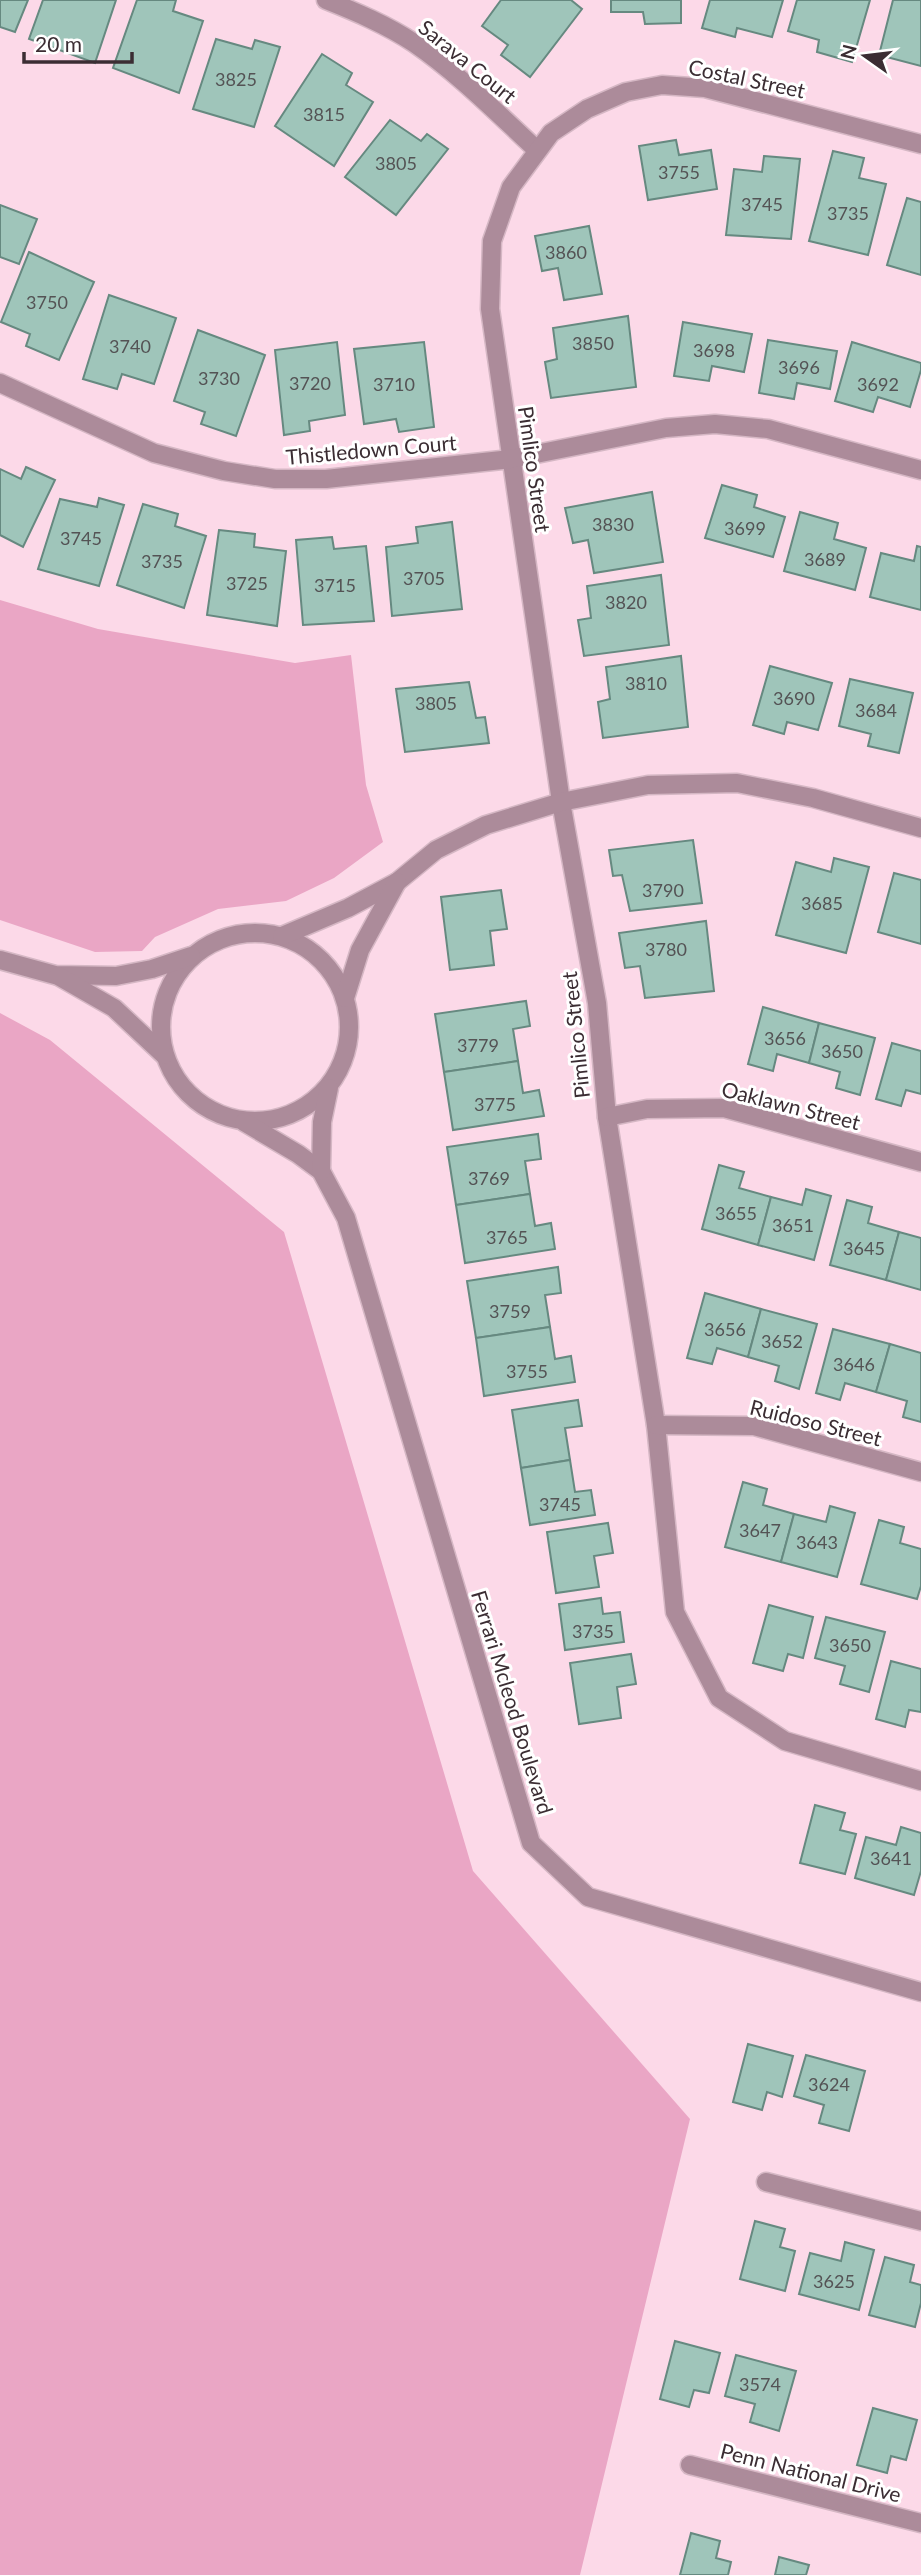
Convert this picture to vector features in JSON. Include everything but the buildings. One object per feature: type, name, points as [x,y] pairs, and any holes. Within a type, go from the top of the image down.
[{"type":"street","name":"Sarava Court","points":[[326,0],[412,41],[464,82],[537,150]]},
{"type":"street","name":"Costal Street","points":[[537,150],[551,133],[587,109],[626,92],[662,85],[705,88],[740,96],[921,145]]},
{"type":"street","name":"Pimlico Street","points":[[537,150],[511,187],[492,241],[490,309],[561,802],[597,1003],[607,1117],[656,1426],[676,1612],[719,1698],[785,1741],[921,1781]]},
{"type":"street","name":"Thistledown Court","points":[[0,383],[154,453],[224,471],[275,479],[326,479],[511,459],[666,428],[715,424],[768,429],[921,470]]},
{"type":"street","points":[[282,936],[348,908],[397,883],[436,850],[486,825],[561,802],[648,785],[737,783],[813,798],[921,828]]},
{"type":"street","points":[[345,998],[360,950],[397,883]]},
{"type":"street","points":[[55,975],[116,976],[152,970],[193,956],[220,940],[251,933],[282,936],[303,945],[321,959],[336,977],[345,998],[350,1030],[344,1060],[329,1087],[322,1122],[320,1171]]},
{"type":"street","points":[[193,956],[173,980],[162,1009],[161,1041],[171,1071],[189,1096],[215,1114],[244,1122],[298,1154],[320,1171]]},
{"type":"street","points":[[0,960],[55,975],[114,1008],[167,1058]]},
{"type":"street","points":[[244,1122],[276,1120],[306,1108],[329,1087]]},
{"type":"street","name":"Oaklawn Street","points":[[607,1117],[647,1109],[724,1108],[921,1162]]},
{"type":"street","name":"Ferrari Mcleod Boulevard","points":[[320,1171],[346,1218],[531,1843],[588,1897],[921,1992]]},
{"type":"street","name":"Ruidoso Street","points":[[656,1426],[754,1426],[921,1472]]},
{"type":"street","points":[[766,2182],[921,2221]]},
{"type":"street","name":"Penn National Drive","points":[[690,2465],[921,2523]]},
{"type":"shaded area","points":[[0,600],[98,629],[295,663],[351,655],[366,785],[383,842],[334,878],[286,901],[218,909],[155,937],[142,951],[95,952],[0,920]]},
{"type":"shaded area","points":[[0,1013],[50,1040],[284,1232],[473,1871],[690,2119],[580,2575],[0,2575]]}]
